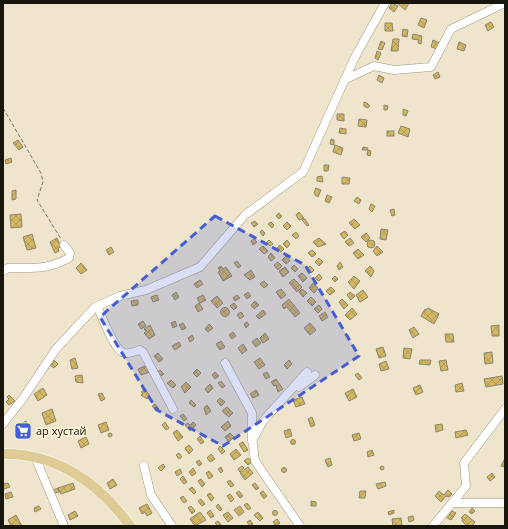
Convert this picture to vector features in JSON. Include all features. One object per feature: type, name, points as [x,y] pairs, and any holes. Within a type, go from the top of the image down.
[{"type":"main road","points":[[3,454],[43,458],[70,469],[88,481],[104,495],[130,526]]},
{"type":"street","points":[[3,424],[24,397],[56,349],[97,306],[120,296],[146,290],[200,267],[245,215],[273,192],[303,172],[358,51],[385,3]]},
{"type":"street","points":[[344,80],[374,66],[394,70],[431,67],[451,29],[505,3]]},
{"type":"street","points":[[3,271],[8,268],[49,268],[69,258],[70,252],[64,245]]},
{"type":"street","points":[[97,306],[107,329],[120,351],[126,354],[140,350],[143,352],[173,409]]},
{"type":"street","points":[[225,363],[252,413],[253,452],[258,467],[300,526]]},
{"type":"street","points":[[252,441],[263,421],[311,374]]},
{"type":"street","points":[[433,526],[466,486],[464,463],[505,409]]},
{"type":"street","points":[[35,457],[64,526]]},
{"type":"street","points":[[144,466],[151,495],[172,526]]},
{"type":"street","points":[[453,503],[505,503]]},
{"type":"path","points":[[3,108],[41,173],[43,182],[38,200],[64,245]]},
{"type":"highlighted area","points":[[215,216],[305,265],[359,356],[223,446],[157,410],[100,317]]},
{"type":"building","points":[[392,3],[398,6],[394,12],[389,8]]},
{"type":"building","points":[[397,3],[409,3],[405,10]]},
{"type":"building","points":[[421,18],[427,20],[424,28],[418,25]]},
{"type":"building","points":[[491,22],[494,27],[488,31],[485,25]]},
{"type":"building","points":[[385,23],[392,23],[393,31],[385,31]]},
{"type":"building","points":[[403,29],[408,30],[407,37],[402,36]]},
{"type":"building","points":[[413,34],[422,36],[421,44],[418,43],[419,40],[412,39]]},
{"type":"building","points":[[393,39],[399,39],[398,51],[391,51]]},
{"type":"building","points":[[433,40],[440,43],[437,49],[431,47]]},
{"type":"building","points":[[381,41],[385,43],[382,50],[378,49]]},
{"type":"building","points":[[459,42],[466,45],[464,51],[457,49]]},
{"type":"building","points":[[377,51],[381,53],[378,60],[375,58]]},
{"type":"building","points":[[438,72],[440,77],[435,79],[433,75]]},
{"type":"building","points":[[379,75],[384,78],[382,83],[377,80]]},
{"type":"building","points":[[364,102],[370,106],[367,108],[364,106]]},
{"type":"building","points":[[384,105],[388,106],[387,110],[384,110]]},
{"type":"building","points":[[403,109],[408,111],[406,116],[403,115]]},
{"type":"building","points":[[337,114],[344,114],[344,121],[337,120]]},
{"type":"building","points":[[359,119],[367,120],[366,127],[358,126]]},
{"type":"building","points":[[401,126],[410,129],[408,137],[398,133]]},
{"type":"building","points":[[340,128],[346,129],[346,134],[339,133]]},
{"type":"building","points":[[387,131],[394,131],[394,136],[387,136]]},
{"type":"building","points":[[331,139],[334,140],[334,145],[330,144]]},
{"type":"building","points":[[18,140],[23,147],[19,150],[13,143]]},
{"type":"building","points":[[335,145],[343,148],[341,155],[333,152]]},
{"type":"building","points":[[363,147],[368,148],[367,150],[362,150]]},
{"type":"building","points":[[368,150],[371,151],[370,156],[367,155]]},
{"type":"building","points":[[11,158],[12,162],[6,164],[5,160]]},
{"type":"building","points":[[324,165],[329,165],[328,171],[324,171]]},
{"type":"building","points":[[322,176],[323,182],[317,181],[317,177]]},
{"type":"building","points":[[342,177],[350,178],[349,184],[342,184]]},
{"type":"building","points":[[316,188],[321,190],[318,197],[314,193]]},
{"type":"building","points":[[16,190],[16,199],[12,200],[12,191]]},
{"type":"building","points":[[327,195],[332,197],[329,203],[325,201]]},
{"type":"building","points":[[357,197],[361,200],[359,204],[354,201]]},
{"type":"building","points":[[371,204],[375,206],[372,212],[369,209]]},
{"type":"building","points":[[394,209],[395,215],[392,216],[390,210]]},
{"type":"building","points":[[299,212],[304,218],[299,220],[296,215]]},
{"type":"building","points":[[279,213],[282,216],[279,219],[276,216]]},
{"type":"building","points":[[21,214],[22,227],[11,228],[10,215]]},
{"type":"building","points":[[305,219],[309,225],[307,226],[302,220]]},
{"type":"building","points":[[354,219],[360,225],[355,229],[349,223]]},
{"type":"building","points":[[255,221],[258,224],[254,227],[251,223]]},
{"type":"building","points":[[271,222],[274,225],[272,228],[268,224]]},
{"type":"building","points":[[287,222],[291,226],[287,230],[283,226]]},
{"type":"building","points":[[381,229],[388,230],[386,240],[380,239]]},
{"type":"building","points":[[262,230],[265,233],[263,236],[260,232]]},
{"type":"building","points":[[345,231],[348,235],[344,239],[340,234]]},
{"type":"building","points":[[296,232],[299,236],[296,239],[292,235]]},
{"type":"building","points":[[366,233],[370,238],[366,242],[361,237]]},
{"type":"building","points":[[32,234],[36,248],[27,250],[23,237]]},
{"type":"building","points":[[57,238],[61,247],[58,248],[59,251],[55,253],[50,242]]},
{"type":"building","points":[[319,238],[326,244],[318,247],[313,242]]},
{"type":"building","points":[[350,238],[354,243],[349,246],[345,242]]},
{"type":"building","points":[[254,239],[257,242],[253,245],[251,241]]},
{"type":"building","points":[[269,240],[273,244],[270,246],[266,243]]},
{"type":"building","points":[[287,240],[290,244],[287,248],[283,244]]},
{"type":"building","points":[[369,240],[373,240],[375,244],[373,248],[369,248],[367,246],[367,242]]},
{"type":"building","points":[[280,245],[284,249],[281,252],[277,248]]},
{"type":"building","points":[[263,246],[268,251],[264,254],[259,249]]},
{"type":"building","points":[[377,246],[383,252],[377,256],[373,251]]},
{"type":"building","points":[[111,247],[114,252],[109,255],[106,250]]},
{"type":"building","points":[[358,249],[364,255],[358,259],[353,253]]},
{"type":"building","points":[[312,250],[316,254],[312,257],[308,253]]},
{"type":"building","points":[[271,253],[275,258],[271,261],[268,257]]},
{"type":"building","points":[[286,256],[290,261],[286,264],[282,260]]},
{"type":"building","points":[[319,258],[323,262],[319,266],[315,262]]},
{"type":"building","points":[[237,261],[241,266],[238,268],[234,263]]},
{"type":"building","points":[[278,262],[282,266],[278,270],[274,265]]},
{"type":"building","points":[[340,262],[343,267],[339,270],[337,266]]},
{"type":"building","points":[[81,263],[87,270],[81,274],[76,268]]},
{"type":"building","points":[[294,265],[298,269],[295,272],[291,268]]},
{"type":"building","points":[[221,266],[223,269],[226,267],[232,276],[223,281],[218,272],[220,271],[218,268]]},
{"type":"building","points":[[310,266],[314,270],[311,273],[307,269]]},
{"type":"building","points":[[370,266],[374,271],[371,277],[365,271]]},
{"type":"building","points":[[285,267],[289,272],[283,277],[279,271]]},
{"type":"building","points":[[251,270],[255,277],[250,280],[244,275]]},
{"type":"building","points":[[302,273],[307,278],[303,282],[298,276]]},
{"type":"building","points":[[319,274],[322,278],[319,281],[315,278]]},
{"type":"building","points":[[335,276],[338,279],[335,282],[332,279]]},
{"type":"building","points":[[354,276],[360,281],[354,289],[348,282]]},
{"type":"building","points":[[294,279],[302,287],[297,292],[289,283]]},
{"type":"building","points":[[200,280],[203,284],[197,288],[194,284]]},
{"type":"building","points":[[264,281],[268,285],[264,288],[260,284]]},
{"type":"building","points":[[313,283],[318,288],[314,293],[309,288]]},
{"type":"building","points":[[331,287],[335,291],[330,295],[326,291]]},
{"type":"building","points":[[281,289],[286,295],[281,299],[276,292]]},
{"type":"building","points":[[302,289],[307,293],[303,297],[299,292]]},
{"type":"building","points":[[363,290],[368,297],[360,302],[356,295]]},
{"type":"building","points":[[176,292],[179,297],[175,300],[172,295]]},
{"type":"building","points":[[248,292],[251,296],[247,299],[244,295]]},
{"type":"building","points":[[350,292],[355,296],[351,300],[347,295]]},
{"type":"building","points":[[157,295],[159,300],[153,302],[151,297]]},
{"type":"building","points":[[203,295],[206,300],[200,303],[197,298]]},
{"type":"building","points":[[237,295],[240,298],[235,301],[233,298]]},
{"type":"building","points":[[217,296],[223,303],[217,308],[211,301]]},
{"type":"building","points":[[311,297],[316,302],[312,306],[307,301]]},
{"type":"building","points":[[289,299],[300,313],[295,317],[287,307],[284,309],[282,305]]},
{"type":"building","points":[[342,299],[348,305],[344,309],[339,302]]},
{"type":"building","points":[[138,300],[138,305],[132,306],[131,301]]},
{"type":"building","points":[[255,301],[259,305],[254,309],[251,305]]},
{"type":"building","points":[[199,303],[203,309],[198,312],[195,306]]},
{"type":"building","points":[[234,303],[237,307],[234,310],[230,306]]},
{"type":"building","points":[[319,305],[322,309],[318,313],[314,309]]},
{"type":"building","points":[[225,307],[230,312],[225,317],[220,312]]},
{"type":"building","points":[[352,308],[357,314],[350,320],[345,315]]},
{"type":"building","points":[[428,308],[439,314],[434,324],[421,316],[425,309],[426,310]]},
{"type":"building","points":[[263,310],[266,314],[259,319],[256,316]]},
{"type":"building","points":[[241,312],[244,316],[240,319],[237,315]]},
{"type":"building","points":[[325,312],[328,317],[322,321],[319,316]]},
{"type":"building","points":[[143,321],[146,326],[141,329],[138,324]]},
{"type":"building","points":[[175,321],[177,326],[173,328],[171,323]]},
{"type":"building","points":[[247,322],[249,325],[246,328],[244,324]]},
{"type":"building","points":[[183,323],[186,328],[182,330],[179,325]]},
{"type":"building","points":[[310,323],[316,330],[310,335],[304,328]]},
{"type":"building","points":[[209,324],[213,328],[208,332],[205,329]]},
{"type":"building","points":[[150,325],[155,335],[149,339],[144,333],[146,331],[144,329]]},
{"type":"building","points":[[499,325],[499,336],[492,336],[491,326]]},
{"type":"building","points":[[414,327],[419,334],[413,338],[409,330]]},
{"type":"building","points":[[233,332],[236,336],[232,339],[229,335]]},
{"type":"building","points":[[265,333],[269,339],[263,343],[260,338]]},
{"type":"building","points":[[445,334],[453,334],[454,342],[446,342]]},
{"type":"building","points":[[192,335],[194,339],[190,342],[188,338]]},
{"type":"building","points":[[257,338],[261,343],[256,347],[252,342]]},
{"type":"building","points":[[221,341],[225,347],[220,350],[216,344]]},
{"type":"building","points":[[179,342],[181,346],[175,350],[172,346]]},
{"type":"building","points":[[243,344],[247,350],[242,354],[238,348]]},
{"type":"building","points":[[383,347],[386,356],[379,358],[376,349]]},
{"type":"building","points":[[404,348],[412,349],[410,359],[403,358]]},
{"type":"building","points":[[492,352],[493,363],[485,364],[484,353]]},
{"type":"building","points":[[158,353],[163,359],[159,362],[154,356]]},
{"type":"building","points":[[75,358],[78,368],[72,369],[70,360]]},
{"type":"building","points":[[260,358],[265,365],[259,369],[254,362]]},
{"type":"building","points":[[54,360],[58,364],[54,368],[50,365]]},
{"type":"building","points":[[289,360],[292,364],[287,369],[284,365]]},
{"type":"building","points":[[420,360],[431,360],[430,365],[419,364]]},
{"type":"building","points":[[446,360],[448,370],[441,371],[439,361]]},
{"type":"building","points":[[386,361],[389,369],[381,371],[379,364]]},
{"type":"building","points":[[145,366],[150,372],[141,375],[138,369]]},
{"type":"building","points":[[197,369],[201,373],[197,377],[193,373]]},
{"type":"building","points":[[160,370],[164,374],[161,376],[158,372]]},
{"type":"building","points":[[215,372],[219,376],[215,379],[212,375]]},
{"type":"building","points":[[267,372],[270,377],[266,379],[263,374]]},
{"type":"building","points":[[358,373],[362,378],[359,380],[355,375]]},
{"type":"building","points":[[82,375],[83,383],[76,382],[75,376]]},
{"type":"building","points":[[502,376],[503,384],[486,387],[484,379]]},
{"type":"building","points":[[276,379],[283,389],[278,392],[276,385],[274,386],[271,382]]},
{"type":"building","points":[[171,380],[176,385],[173,388],[167,383]]},
{"type":"building","points":[[221,381],[225,386],[222,388],[218,383]]},
{"type":"building","points":[[186,382],[191,387],[185,393],[181,387]]},
{"type":"building","points":[[462,383],[464,391],[456,392],[455,385]]},
{"type":"building","points":[[210,384],[213,388],[208,393],[205,389]]},
{"type":"building","points":[[420,385],[423,392],[416,395],[413,388]]},
{"type":"building","points":[[43,388],[47,395],[38,401],[34,394]]},
{"type":"building","points":[[145,389],[150,396],[147,399],[141,395],[143,394],[141,392]]},
{"type":"building","points":[[353,389],[357,397],[349,401],[345,393]]},
{"type":"building","points":[[256,390],[259,395],[253,398],[250,394]]},
{"type":"building","points":[[102,393],[105,399],[101,401],[98,394]]},
{"type":"building","points":[[9,395],[15,401],[9,405],[6,402],[9,399],[7,397]]},
{"type":"building","points":[[302,397],[305,404],[296,407],[293,400]]},
{"type":"building","points":[[220,398],[225,402],[221,406],[217,401]]},
{"type":"building","points":[[191,400],[196,405],[194,407],[189,403]]},
{"type":"building","points":[[155,404],[159,409],[156,411],[152,406]]},
{"type":"building","points":[[207,405],[211,411],[206,415],[204,408]]},
{"type":"building","points":[[227,407],[233,413],[229,417],[222,411]]},
{"type":"building","points":[[52,409],[56,421],[46,425],[42,413]]},
{"type":"building","points":[[183,414],[187,419],[184,421],[180,416]]},
{"type":"building","points":[[312,417],[315,425],[311,427],[308,419]]},
{"type":"building","points":[[26,421],[30,429],[23,433],[18,426]]},
{"type":"building","points":[[228,421],[231,426],[225,431],[221,427]]},
{"type":"building","points":[[106,422],[109,430],[101,433],[98,425]]},
{"type":"building","points":[[165,422],[169,428],[166,430],[162,425]]},
{"type":"building","points":[[193,422],[196,425],[190,431],[185,425],[188,423],[190,425]]},
{"type":"building","points":[[442,424],[443,430],[436,432],[435,425]]},
{"type":"building","points":[[290,429],[292,436],[286,438],[284,431]]},
{"type":"building","points":[[177,430],[183,437],[178,441],[173,433]]},
{"type":"building","points":[[466,430],[468,435],[456,438],[455,432]]},
{"type":"building","points":[[108,433],[112,433],[112,437],[108,437]]},
{"type":"building","points":[[230,433],[234,437],[229,442],[225,437]]},
{"type":"building","points":[[359,433],[361,439],[354,441],[352,435]]},
{"type":"building","points":[[200,436],[204,442],[201,444],[197,439]]},
{"type":"building","points":[[86,437],[89,444],[81,448],[78,441]]},
{"type":"building","points":[[293,439],[296,442],[293,445],[290,442]]},
{"type":"building","points":[[243,442],[248,450],[244,452],[239,444]]},
{"type":"building","points":[[189,445],[193,450],[189,454],[185,448]]},
{"type":"building","points":[[220,446],[225,451],[222,454],[218,449]]},
{"type":"building","points":[[236,449],[241,455],[234,460],[230,454]]},
{"type":"building","points":[[372,450],[374,455],[368,457],[367,452]]},
{"type":"building","points":[[179,453],[182,457],[179,459],[176,455]]},
{"type":"building","points":[[211,454],[215,459],[210,462],[207,458]]},
{"type":"building","points":[[248,458],[252,462],[248,465],[244,461]]},
{"type":"building","points":[[330,458],[332,465],[328,467],[325,460]]},
{"type":"building","points":[[505,458],[505,467],[501,466]]},
{"type":"building","points":[[199,460],[202,464],[199,466],[196,462]]},
{"type":"building","points":[[163,464],[165,467],[161,471],[158,468]]},
{"type":"building","points":[[242,466],[244,468],[240,472],[238,469]]},
{"type":"building","points":[[380,466],[384,466],[384,470],[380,470]]},
{"type":"building","points":[[221,467],[223,471],[221,473],[218,469]]},
{"type":"building","points":[[248,467],[253,473],[245,480],[240,473]]},
{"type":"building","points":[[193,468],[196,473],[192,476],[189,472]]},
{"type":"building","points":[[282,468],[286,468],[286,472],[282,472]]},
{"type":"building","points":[[180,469],[182,473],[177,476],[175,472]]},
{"type":"building","points":[[209,471],[213,476],[209,479],[206,473]]},
{"type":"building","points":[[492,473],[495,477],[490,481],[487,477]]},
{"type":"building","points":[[183,476],[187,482],[184,484],[180,479]]},
{"type":"building","points":[[113,479],[117,485],[110,489],[107,483]]},
{"type":"building","points":[[201,479],[205,484],[202,487],[198,481]]},
{"type":"building","points":[[230,480],[234,485],[231,487],[227,482]]},
{"type":"building","points":[[385,482],[386,486],[378,489],[376,484]]},
{"type":"building","points":[[8,483],[10,487],[4,489],[3,484]]},
{"type":"building","points":[[73,483],[75,489],[61,494],[58,488]]},
{"type":"building","points":[[255,483],[259,488],[256,490],[252,485]]},
{"type":"building","points":[[192,487],[196,492],[194,494],[189,489]]},
{"type":"building","points":[[58,488],[59,492],[54,493],[53,490]]},
{"type":"building","points":[[448,490],[452,494],[449,497],[446,496],[441,502],[435,496],[439,491],[444,495]]},
{"type":"building","points":[[239,491],[243,496],[240,498],[236,493]]},
{"type":"building","points":[[263,491],[267,496],[264,499],[260,493]]},
{"type":"building","points":[[360,491],[366,491],[365,498],[359,498]]},
{"type":"building","points":[[11,492],[13,497],[6,499],[5,494]]},
{"type":"building","points":[[210,493],[214,498],[211,501],[207,495]]},
{"type":"building","points":[[230,494],[234,499],[231,502],[227,496]]},
{"type":"building","points":[[183,496],[187,501],[184,503],[180,498]]},
{"type":"building","points":[[201,499],[205,504],[202,506],[198,501]]},
{"type":"building","points":[[311,501],[316,502],[316,506],[311,506]]},
{"type":"building","points":[[247,503],[251,508],[248,510],[244,505]]},
{"type":"building","points":[[147,504],[152,513],[147,516],[145,512],[142,514],[139,508]]},
{"type":"building","points":[[218,504],[222,509],[220,511],[216,507]]},
{"type":"building","points":[[39,506],[41,509],[35,512],[34,508]]},
{"type":"building","points":[[191,506],[195,511],[192,514],[188,508]]},
{"type":"building","points":[[240,506],[244,512],[239,516],[234,510]]},
{"type":"building","points":[[472,508],[475,511],[472,514],[469,512]]},
{"type":"building","points":[[210,510],[214,516],[211,518],[207,513]]},
{"type":"building","points":[[394,510],[394,513],[389,515],[388,512]]},
{"type":"building","points":[[75,511],[78,516],[70,520],[68,515]]},
{"type":"building","points":[[273,511],[277,511],[277,515],[273,515]]},
{"type":"building","points":[[452,511],[456,513],[451,520],[447,518]]},
{"type":"building","points":[[200,512],[206,520],[195,526],[190,519]]},
{"type":"building","points":[[228,512],[233,518],[228,522],[223,515]]},
{"type":"building","points":[[258,512],[263,518],[260,521],[254,515]]},
{"type":"building","points":[[465,514],[475,522],[472,526],[467,526],[462,521],[463,519],[461,518]]},
{"type":"building","points":[[16,515],[22,526],[11,526],[8,520]]},
{"type":"building","points":[[413,516],[414,520],[409,522],[408,517]]},
{"type":"building","points":[[401,518],[402,525],[393,526],[392,519]]},
{"type":"building","points":[[277,519],[280,523],[276,526],[273,522]]},
{"type":"building","points":[[250,520],[253,524],[250,526],[247,522]]},
{"type":"building","points":[[218,521],[222,526],[218,526],[215,523]]},
{"type":"place","name":"ар хустай","points":[[23,431]]}]
